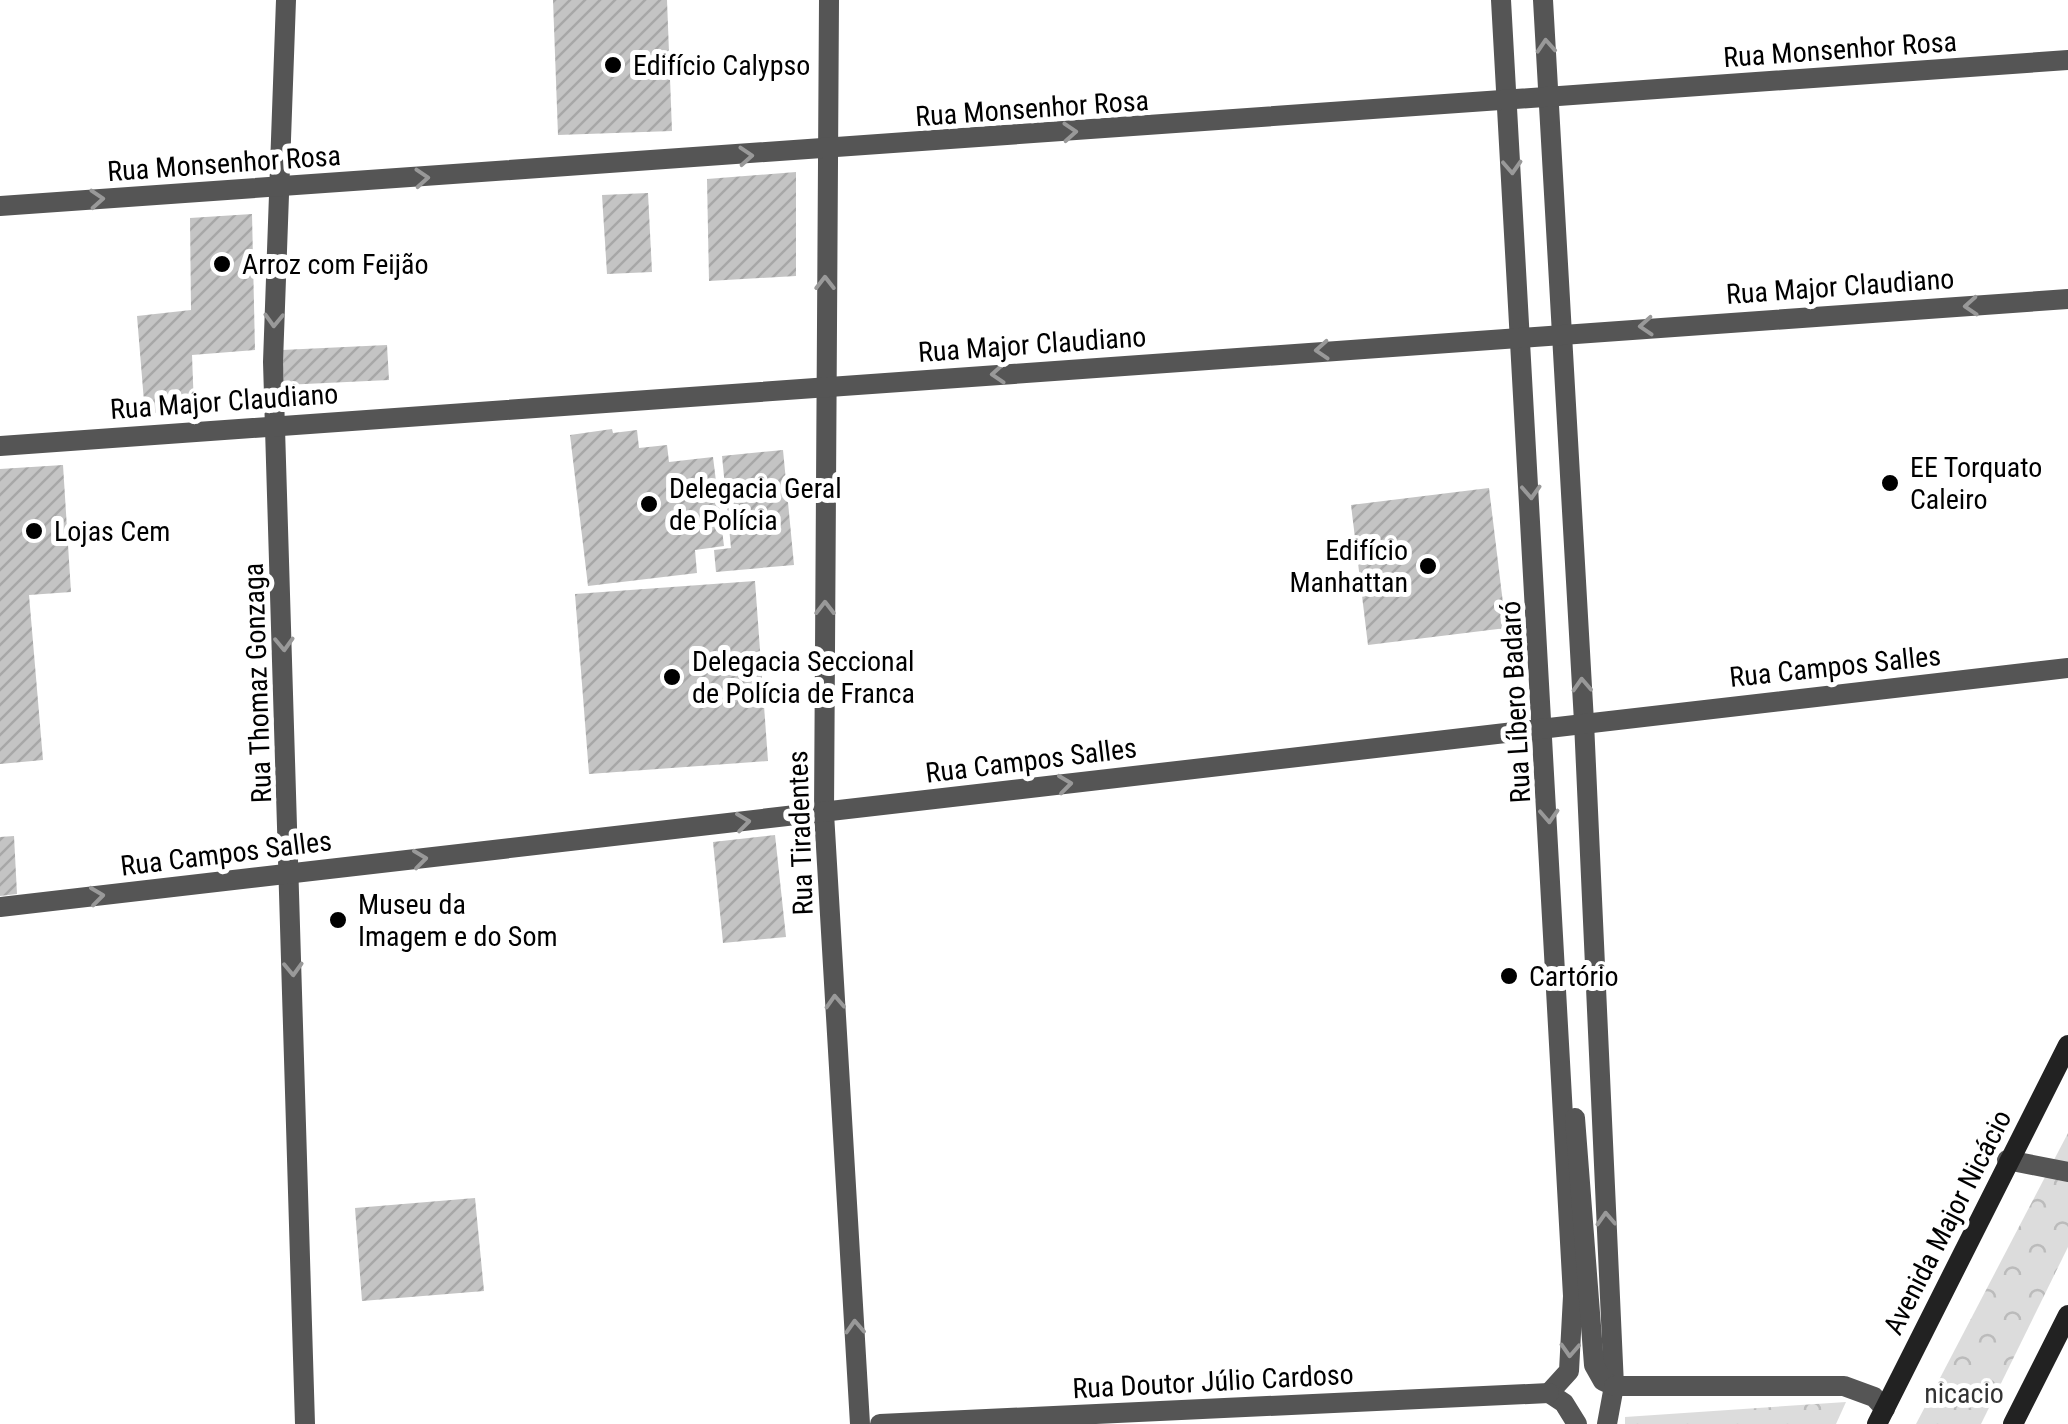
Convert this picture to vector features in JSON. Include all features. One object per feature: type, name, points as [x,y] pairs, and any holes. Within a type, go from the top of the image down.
[{"type":"main road","name":"Avenida Major Nicácio","points":[[1881,1416],[2068,1045]]},
{"type":"main road","points":[[2013,1424],[2068,1315]]},
{"type":"street","name":"Rua Thomaz Gonzaga","points":[[286,0],[275,424],[305,1424]]},
{"type":"street","name":"Rua Tiradentes","points":[[829,0],[824,813],[860,1424]]},
{"type":"street","name":"Rua Líbero Badaró","points":[[1501,0],[1573,1296],[1569,1371],[1548,1393]]},
{"type":"street","points":[[1543,0],[1584,722],[1614,1386],[1607,1424]]},
{"type":"street","name":"Rua Monsenhor Rosa","points":[[0,206],[2068,60]]},
{"type":"street","name":"Rua Major Claudiano","points":[[0,446],[2068,299]]},
{"type":"street","name":"Rua Campos Salles","points":[[0,907],[2068,668]]},
{"type":"street","points":[[1562,1086],[1575,1118],[1582,1162],[1594,1366],[1603,1381],[1614,1386],[1844,1386],[1874,1396],[1881,1416]]},
{"type":"street","points":[[2008,1160],[2068,1172]]},
{"type":"street","points":[[1548,1393],[1564,1403],[1577,1424]]},
{"type":"street","name":"Rua Doutor Júlio Cardoso","points":[[880,1424],[1548,1393]]},
{"type":"green space","name":"nicacio","points":[[2068,1133],[2068,1247],[1981,1424],[1916,1424]]},
{"type":"green space","points":[[1846,1402],[1836,1424],[1625,1424],[1625,1417]]},
{"type":"building","name":"Edifício Calypso","points":[[553,0],[667,0],[672,131],[558,135]]},
{"type":"building","points":[[796,172],[796,276],[709,281],[707,179]]},
{"type":"building","points":[[648,193],[652,272],[607,274],[602,195]]},
{"type":"building","name":"Arroz com Feijão","points":[[252,214],[255,350],[192,355],[194,408],[145,414],[137,316],[191,310],[190,218]]},
{"type":"building","points":[[387,345],[389,380],[284,385],[282,350]]},
{"type":"building","name":"Delegacia Geral de Polícia","points":[[612,429],[613,433],[637,430],[639,448],[667,445],[669,462],[713,457],[724,546],[695,550],[697,573],[588,586],[570,435]]},
{"type":"building","points":[[783,450],[794,565],[716,572],[714,550],[731,548],[722,456]]},
{"type":"building","points":[[63,465],[71,592],[29,595],[43,760],[0,764],[0,469]]},
{"type":"building","name":"Edifício Manhattan","points":[[1489,488],[1506,628],[1368,645],[1351,505]]},
{"type":"building","name":"Delegacia Seccional de Polícia de Franca","points":[[755,581],[768,761],[589,774],[575,594]]},
{"type":"building","points":[[775,835],[786,937],[723,943],[713,842]]},
{"type":"building","points":[[14,836],[17,894],[0,896],[0,837]]},
{"type":"building","points":[[475,1198],[484,1291],[362,1301],[355,1208]]},
{"type":"place","name":"Edifício Calypso","points":[[613,65]]},
{"type":"place","name":"Arroz com Feijão","points":[[222,264]]},
{"type":"place","name":"EE Torquato Caleiro","points":[[1890,483]]},
{"type":"place","name":"Delegacia Geral de Polícia","points":[[649,504]]},
{"type":"place","name":"Lojas Cem","points":[[34,531]]},
{"type":"place","name":"Edifício Manhattan","points":[[1428,566]]},
{"type":"place","name":"Delegacia Seccional de Polícia de Franca","points":[[672,677]]},
{"type":"place","name":"Museu da Imagem e do Som","points":[[338,920]]},
{"type":"place","name":"Cartório","points":[[1509,976]]}]
